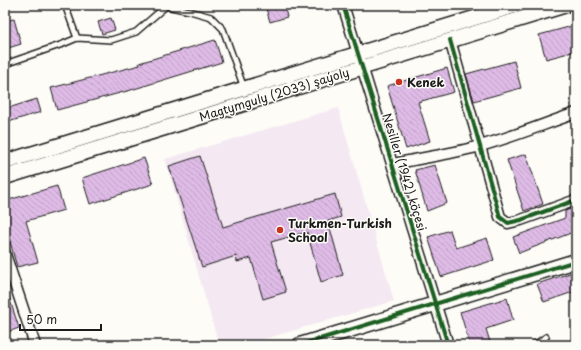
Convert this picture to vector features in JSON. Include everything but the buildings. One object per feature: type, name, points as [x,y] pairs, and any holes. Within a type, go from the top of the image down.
[{"type":"main road","name":"Magtymguly (2033) şaýoly","points":[[5,177],[361,61],[517,5]]},
{"type":"main road","name":"Magtymguly (2033) şaýoly","points":[[5,162],[244,89],[450,40],[566,5]]},
{"type":"main road","points":[[300,345],[576,261]]},
{"type":"street","name":"Nesiller (1942) köçesi","points":[[343,5],[448,345]]},
{"type":"street","points":[[450,40],[500,217],[508,222],[521,220],[576,200]]},
{"type":"street","points":[[393,164],[481,146],[535,129],[576,113]]},
{"type":"street","points":[[5,254],[35,345]]},
{"type":"lane","points":[[65,5],[77,38]]},
{"type":"lane","points":[[5,62],[8,63],[77,38],[111,40],[136,32],[166,6],[211,17],[223,29],[244,89]]},
{"type":"lane","points":[[534,345],[546,337]]},
{"type":"shaded area","name":"Turkmen-Turkish School","points":[[338,108],[394,301],[244,345],[219,345],[165,159]]},
{"type":"cycle path","points":[[343,5],[448,345]]},
{"type":"cycle path","points":[[450,40],[500,217],[508,223],[521,220],[576,200]]},
{"type":"cycle path","points":[[300,345],[576,261]]},
{"type":"place","name":"Kenek","points":[[399,82]]},
{"type":"place","name":"Turkmen-Turkish School","points":[[280,230]]}]
